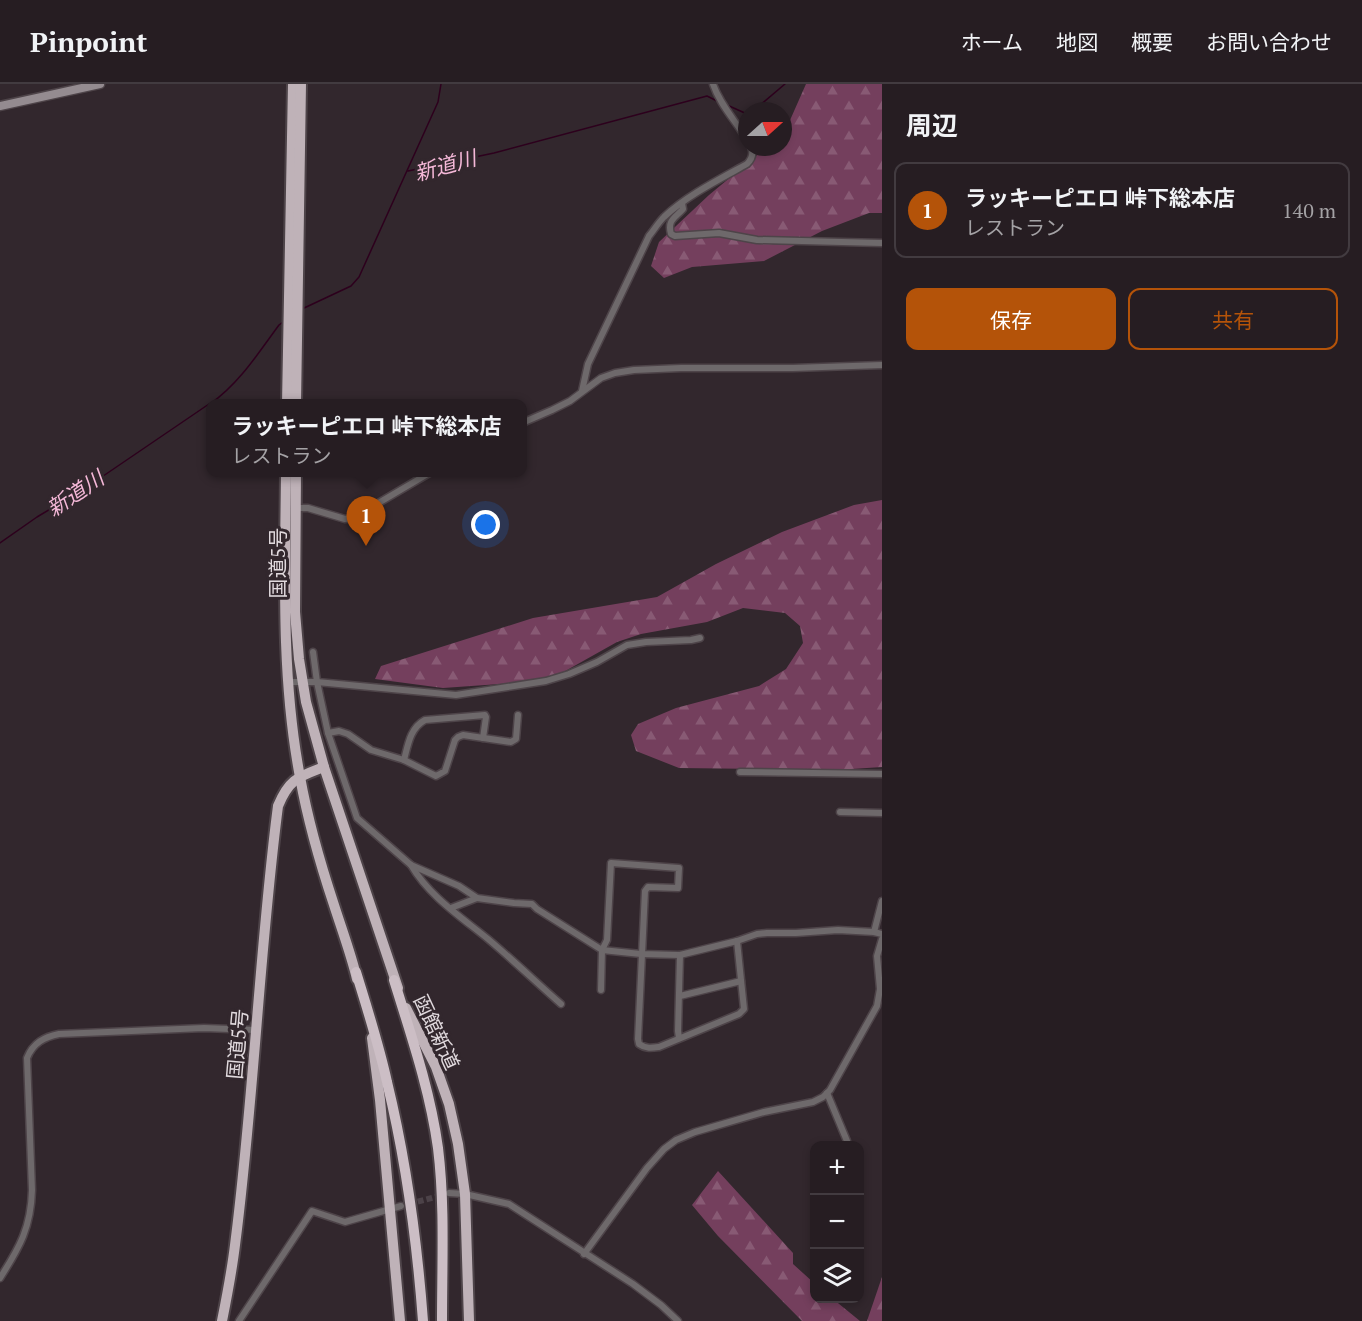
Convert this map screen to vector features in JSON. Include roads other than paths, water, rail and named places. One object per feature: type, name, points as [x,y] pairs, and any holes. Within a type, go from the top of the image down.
[{"type":"highway","points":[[293,84],[296,399]]},
{"type":"highway","points":[[294,305],[301,84]]},
{"type":"highway","points":[[287,399],[294,322]]},
{"type":"highway","name":"国道5号","points":[[222,1321],[235,1247],[246,1150],[278,806],[291,784],[300,777],[324,767],[311,722],[298,648],[291,508],[287,477]]},
{"type":"highway","name":"国道5号","points":[[295,477],[291,508],[285,639],[291,714],[300,777]]},
{"type":"highway","name":"函館新道","points":[[324,767],[394,980],[431,1056],[446,1095],[458,1144],[465,1194],[469,1321]]},
{"type":"highway","points":[[300,777],[322,865],[382,1059],[398,1132],[412,1224],[423,1321]]},
{"type":"highway","points":[[356,972],[374,1050],[395,1208],[400,1321]]},
{"type":"highway","points":[[394,980],[430,1101],[438,1148],[442,1208],[442,1321]]},
{"type":"main road","points":[[0,106],[100,84]]},
{"type":"street","points":[[713,84],[717,96],[738,124]]},
{"type":"street","points":[[582,391],[588,364],[649,236],[662,219],[682,203],[747,164],[752,156]]},
{"type":"street","points":[[682,203],[683,209],[669,225],[671,234],[675,236],[719,233],[757,240],[882,243]]},
{"type":"street","points":[[527,421],[570,401],[601,378],[634,370],[882,365]]},
{"type":"street","points":[[291,508],[308,508],[345,519],[353,518],[423,477]]},
{"type":"street","points":[[288,682],[317,682],[456,695],[546,681],[597,662],[627,645],[700,638]]},
{"type":"street","points":[[314,651],[317,682],[328,733],[357,818],[411,865],[459,886],[477,898],[532,904],[602,950],[641,954],[681,955],[767,933],[838,930],[882,934]]},
{"type":"street","points":[[404,760],[411,735],[419,723],[425,720],[485,715],[483,738]]},
{"type":"street","points":[[328,733],[339,731],[348,734],[371,750],[404,760],[436,776],[445,771],[458,737],[463,735],[514,741],[518,715]]},
{"type":"street","points":[[740,771],[882,774]]},
{"type":"street","points":[[840,812],[882,813]]},
{"type":"street","points":[[342,824],[357,818]]},
{"type":"street","points":[[601,990],[602,950],[607,940],[611,863],[679,868],[678,888],[648,887],[645,891],[639,1044],[650,1048],[659,1047],[739,1014],[744,1009],[737,941]]},
{"type":"street","points":[[411,865],[433,894],[490,941],[561,1005]]},
{"type":"street","points":[[451,908],[477,898]]},
{"type":"street","points":[[874,932],[880,922],[882,901]]},
{"type":"street","points":[[584,1254],[647,1168],[664,1149],[676,1140],[695,1132],[764,1112],[813,1102],[827,1093],[877,1006],[878,956],[882,939]]},
{"type":"street","points":[[679,1038],[681,955]]},
{"type":"street","points":[[680,996],[741,981]]},
{"type":"street","points":[[0,1278],[25,1232],[32,1209],[27,1058],[34,1045],[46,1037],[59,1034],[204,1028],[256,1030]]},
{"type":"street","points":[[827,1093],[847,1141]]},
{"type":"street","points":[[449,1193],[465,1194],[508,1204],[633,1284],[678,1321]]},
{"type":"street","points":[[239,1321],[312,1210],[345,1222],[395,1208]]},
{"type":"waterway","name":"新道川","points":[[302,309],[351,286],[359,277],[438,102],[441,84]]},
{"type":"waterway","name":"新道川","points":[[764,102],[785,84]]},
{"type":"waterway","name":"新道川","points":[[408,171],[494,153],[707,96],[717,101]]},
{"type":"waterway","name":"新道川","points":[[727,105],[738,110]]},
{"type":"waterway","name":"新道川","points":[[216,399],[239,377],[283,322]]},
{"type":"waterway","name":"新道川","points":[[0,543],[206,406]]},
{"type":"tunnel","points":[[409,1204],[443,1195]]},
{"type":"place","name":"ラッキーピエロ 峠下総本店","points":[[366,546]]}]
